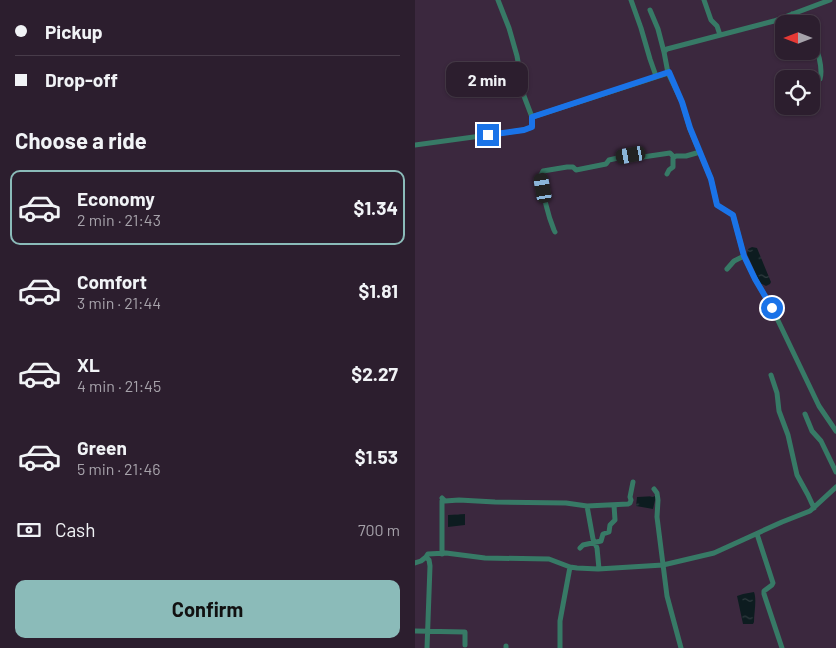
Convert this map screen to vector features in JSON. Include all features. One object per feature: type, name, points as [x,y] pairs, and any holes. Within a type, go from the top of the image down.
[{"type":"street","points":[[415,145],[524,130],[532,127],[532,117],[524,96],[517,56],[498,0]]},
{"type":"street","points":[[631,0],[656,76]]},
{"type":"street","points":[[704,0],[711,20],[717,26],[720,35]]},
{"type":"street","points":[[664,52],[667,49],[774,21],[830,0]]},
{"type":"street","points":[[650,10],[658,30],[669,72],[711,179],[717,205],[733,215],[744,256],[772,308],[819,406],[836,431]]},
{"type":"street","points":[[819,60],[822,73],[820,79]]},
{"type":"street","points":[[532,117],[669,72]]},
{"type":"street","points":[[667,174],[673,167],[673,158],[679,155],[686,156],[700,152]]},
{"type":"street","points":[[555,232],[543,188],[541,175],[543,171],[567,166],[573,167],[576,170],[599,166],[606,164],[609,160],[631,155],[636,158],[670,153],[675,157]]},
{"type":"street","points":[[727,270],[734,262],[744,256]]},
{"type":"street","points":[[771,375],[797,474],[813,508]]},
{"type":"street","points":[[805,414],[836,472]]},
{"type":"street","points":[[442,554],[443,500],[565,503],[587,506],[630,503],[633,482]]},
{"type":"street","points":[[415,563],[421,562],[428,554],[442,554],[485,558],[549,559],[570,567],[599,569],[663,565],[714,553],[810,511],[836,487]]},
{"type":"street","points":[[655,489],[658,500],[657,513],[667,596],[681,648]]},
{"type":"street","points":[[580,548],[583,545],[601,541],[603,534],[609,532],[610,525],[615,520],[614,509],[617,504]]},
{"type":"street","points":[[587,506],[593,539],[597,548],[599,569]]},
{"type":"street","points":[[757,534],[773,583],[764,591],[764,594],[782,648]]},
{"type":"street","points":[[426,558],[429,560],[430,566],[427,648]]},
{"type":"street","points":[[560,648],[560,622],[570,567]]},
{"type":"street","points":[[415,631],[465,632],[465,645]]},
{"type":"water","points":[[752,247],[757,248],[771,282],[766,286],[760,283],[747,254],[748,249]]},
{"type":"water","points":[[656,496],[653,509],[636,506],[637,497]]},
{"type":"water","points":[[465,514],[465,525],[448,527],[448,515]]},
{"type":"water","points":[[754,592],[754,622],[753,624],[743,624],[737,596]]},
{"type":"route","points":[[488,135],[524,130],[532,127],[532,117],[669,72],[711,179],[717,205],[733,215],[744,256],[772,308]]}]
